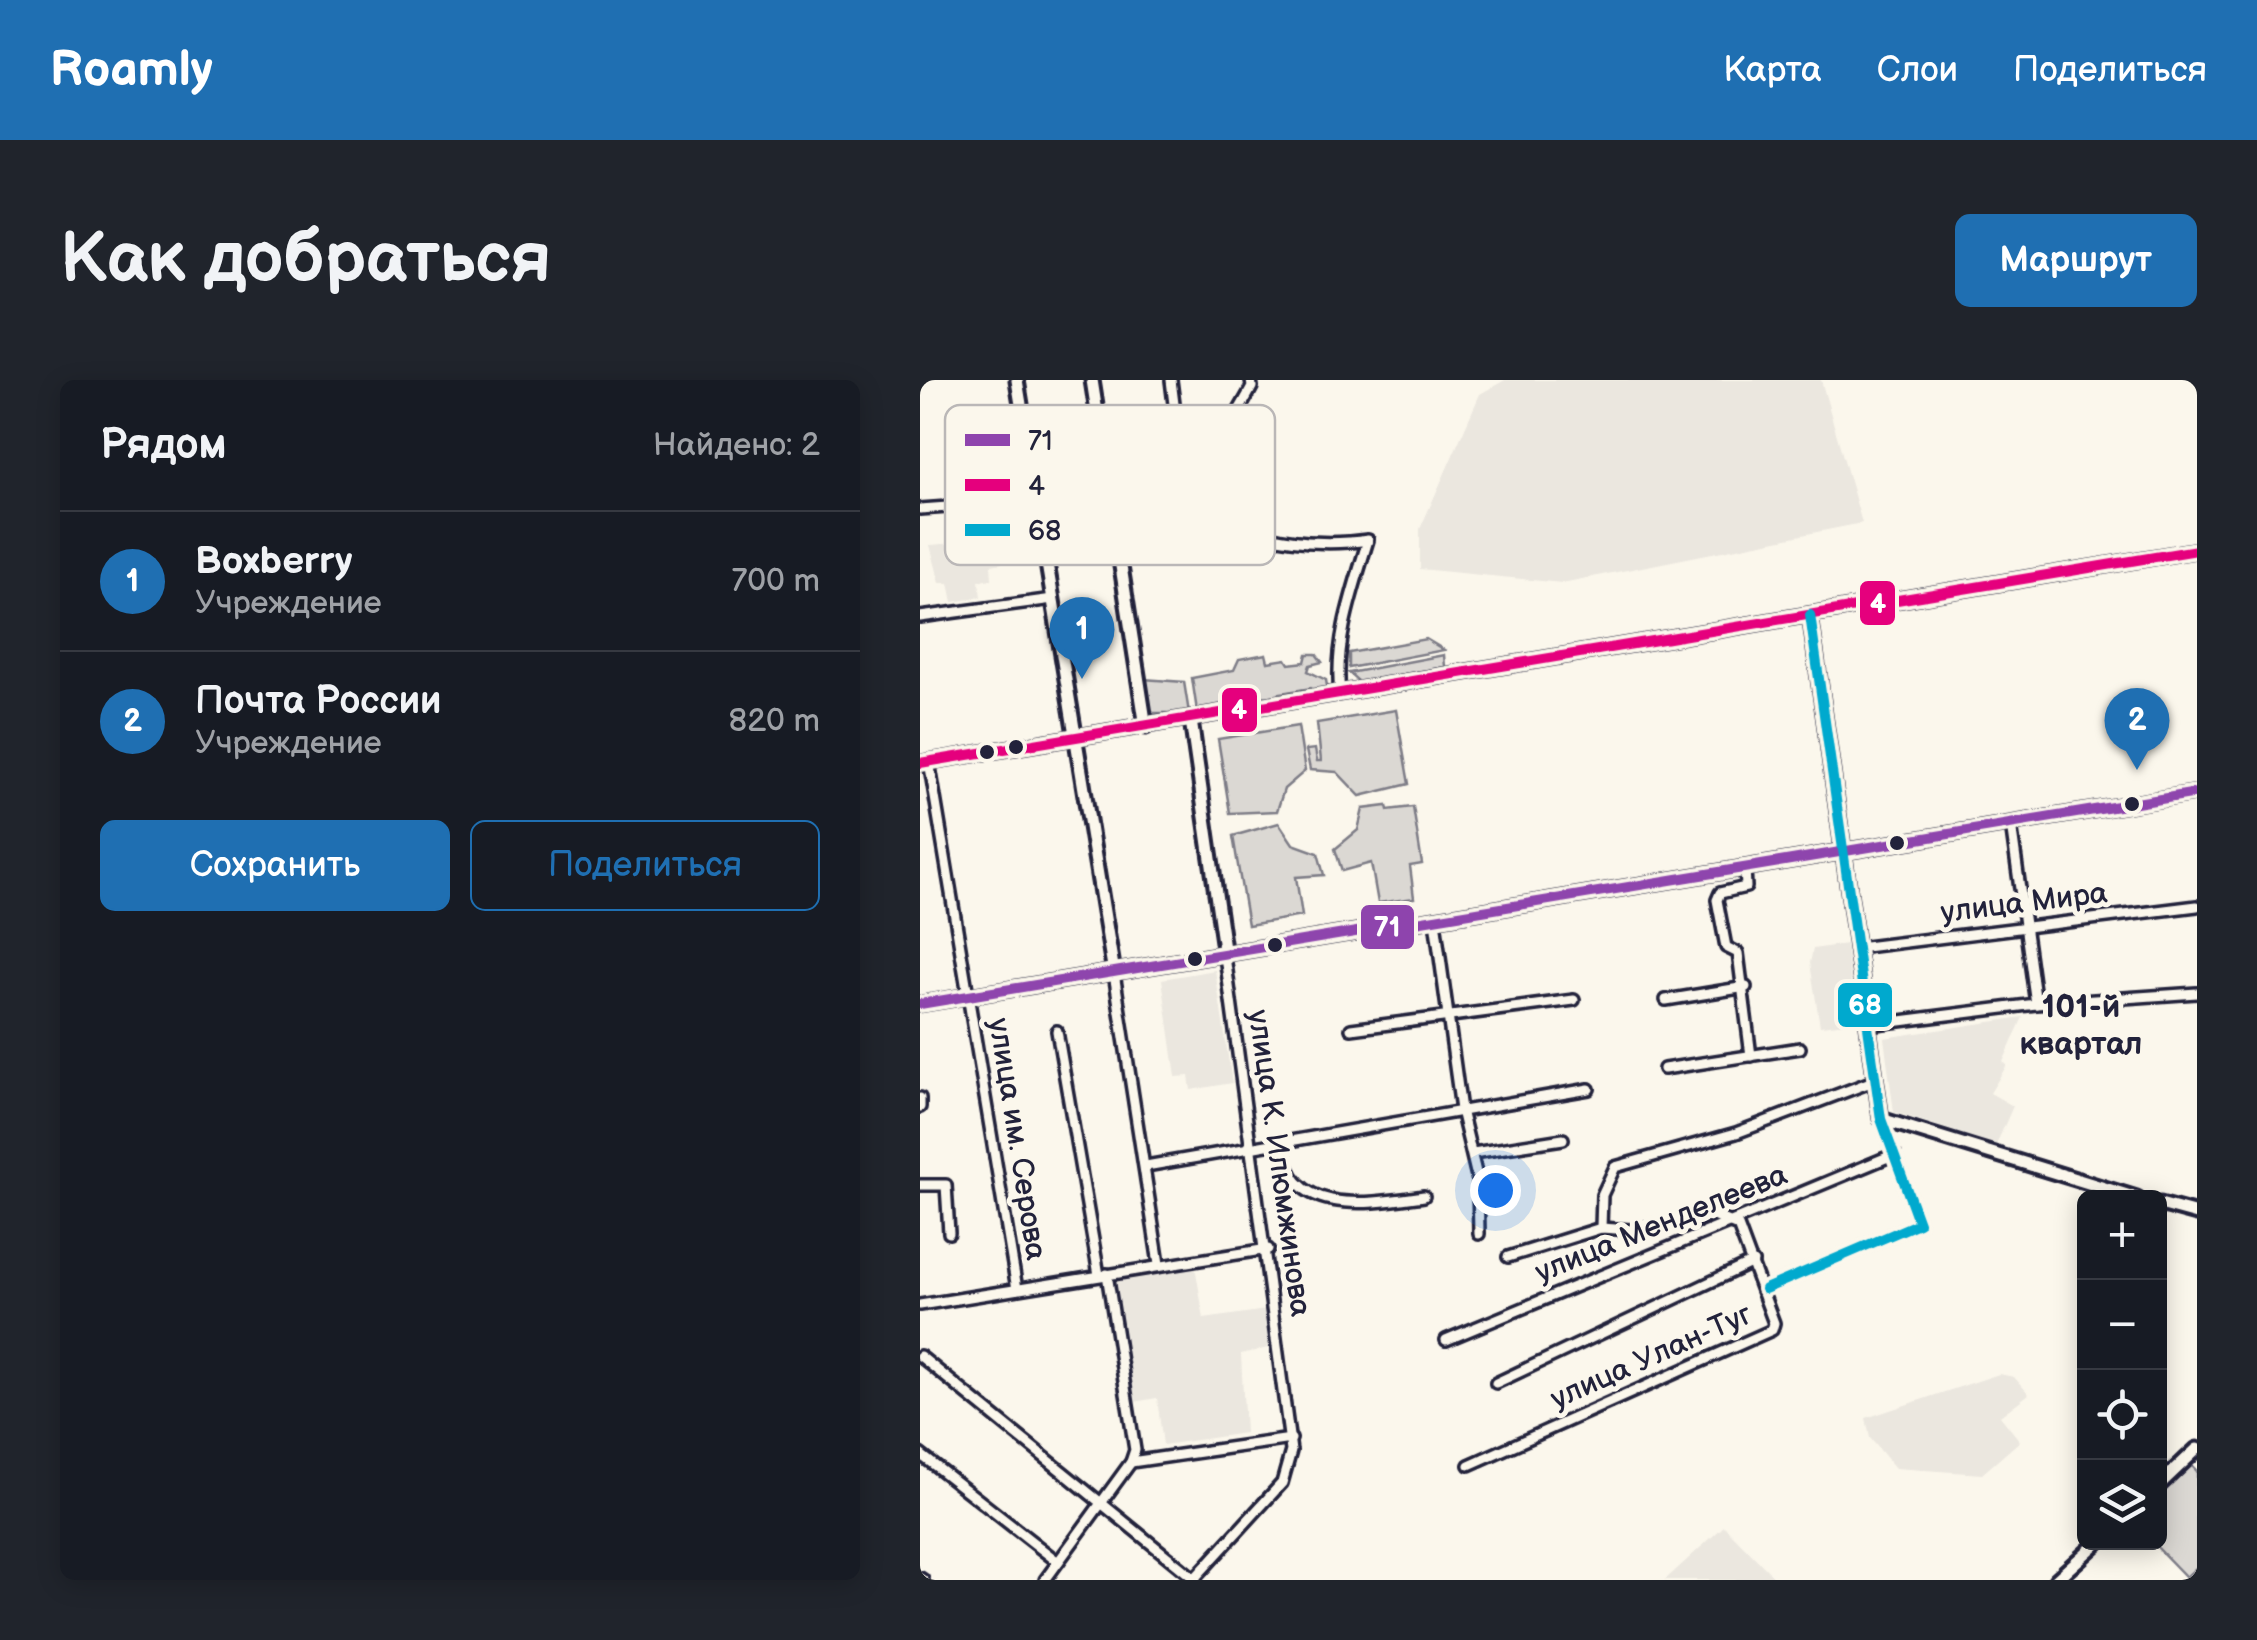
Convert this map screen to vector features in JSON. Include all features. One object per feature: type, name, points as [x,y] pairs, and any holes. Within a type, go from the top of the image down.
[{"type":"main road","points":[[1017,380],[1021,405]]},
{"type":"main road","points":[[1092,380],[1096,405]]},
{"type":"main road","points":[[924,762],[2197,550]]},
{"type":"main road","points":[[1047,565],[1114,973]]},
{"type":"main road","points":[[1121,565],[1146,727]]},
{"type":"main road","points":[[1810,615],[1881,1119],[2110,1190]]},
{"type":"main road","name":"улица К. Илюмжинова","points":[[1191,720],[1226,956]]},
{"type":"main road","points":[[920,1004],[2197,793]]},
{"type":"main road","points":[[2167,1206],[2197,1214]]},
{"type":"main road","points":[[2167,1477],[2197,1449]]},
{"type":"main road","points":[[2056,1580],[2089,1550]]},
{"type":"street","points":[[1171,380],[1174,405]]},
{"type":"street","points":[[920,509],[945,507]]},
{"type":"street","points":[[1275,535],[1324,546],[1368,540],[1346,616],[1338,674],[1340,694]]},
{"type":"street","points":[[920,617],[1053,600]]},
{"type":"street","name":"улица им. Серова","points":[[924,762],[1017,1289]]},
{"type":"street","points":[[2011,824],[2036,1004]]},
{"type":"street","points":[[1744,868],[1746,887],[1720,894],[1717,900],[1726,947],[1738,954],[1746,988],[1752,1056]]},
{"type":"street","name":"улица Мира","points":[[1857,948],[2197,906]]},
{"type":"street","points":[[1435,921],[1462,1110],[1472,1153],[1479,1234]]},
{"type":"street","name":"улица К. Илюмжинова","points":[[1195,1580],[1282,1482],[1290,1461],[1291,1440],[1268,1248],[1226,956]]},
{"type":"street","points":[[1114,973],[1159,1264]]},
{"type":"street","points":[[1666,1000],[1746,988]]},
{"type":"street","points":[[1868,1025],[2036,1004],[2197,994]]},
{"type":"street","points":[[1351,1029],[1574,1000]]},
{"type":"street","points":[[1045,1580],[1131,1462],[1134,1450],[1058,1032]]},
{"type":"street","points":[[1664,1070],[1800,1048]]},
{"type":"street","points":[[1601,1228],[1602,1196],[1615,1166],[1723,1138],[1876,1080]]},
{"type":"street","points":[[1146,1166],[1589,1089]]},
{"type":"street","points":[[920,1098],[920,1106]]},
{"type":"street","points":[[1881,1119],[1894,1149]]},
{"type":"street","points":[[1894,1149],[1906,1129]]},
{"type":"street","points":[[1472,1153],[1563,1139]]},
{"type":"street","points":[[1282,1145],[1284,1163],[1292,1178],[1339,1204],[1424,1196]]},
{"type":"street","name":"улица Менделеева","points":[[1446,1340],[1614,1266],[1625,1267],[1732,1222],[1894,1149]]},
{"type":"street","name":"улица Улан-Туг","points":[[1469,1465],[1772,1330],[1764,1289],[1919,1223],[1894,1149]]},
{"type":"street","points":[[920,1184],[946,1185],[949,1234]]},
{"type":"street","points":[[1508,1257],[1601,1228],[1631,1230],[1697,1216],[1732,1222],[1764,1289]]},
{"type":"street","points":[[920,1305],[1268,1248]]},
{"type":"street","name":"улица Улан-Туг","points":[[1496,1383],[1753,1262]]},
{"type":"street","points":[[920,1356],[1195,1580]]},
{"type":"street","points":[[1131,1462],[1291,1440]]},
{"type":"street","points":[[920,1454],[1058,1562]]},
{"type":"shaded area","points":[[1505,380],[1821,380],[1862,523],[1562,583],[1420,569],[1420,529],[1480,394]]},
{"type":"shaded area","points":[[945,544],[945,565],[991,565],[992,579],[979,581],[981,597],[953,602],[949,583],[940,583],[930,545]]},
{"type":"shaded area","points":[[1426,639],[1444,650],[1349,668],[1349,653]]},
{"type":"shaded area","points":[[1266,654],[1268,662],[1286,659],[1289,664],[1305,662],[1307,654],[1316,654],[1322,662],[1310,665],[1308,671],[1326,680],[1327,686],[1315,692],[1311,688],[1280,693],[1278,698],[1258,696],[1256,685],[1238,688],[1240,698],[1250,698],[1251,702],[1197,711],[1192,678],[1234,670],[1239,659]]},
{"type":"shaded area","points":[[1444,655],[1445,667],[1359,682],[1349,673]]},
{"type":"shaded area","points":[[1143,679],[1184,682],[1189,713],[1152,713]]},
{"type":"shaded area","points":[[1396,710],[1409,784],[1360,796],[1337,772],[1310,770],[1306,750],[1315,749],[1317,761],[1321,761],[1317,723]]},
{"type":"shaded area","points":[[1298,726],[1305,771],[1284,789],[1277,811],[1230,813],[1218,739]]},
{"type":"shaded area","points":[[1387,806],[1388,810],[1413,807],[1422,864],[1410,866],[1414,898],[1378,903],[1371,863],[1342,871],[1335,849],[1358,830],[1363,809]]},
{"type":"shaded area","points":[[1279,823],[1293,844],[1318,853],[1324,875],[1296,877],[1302,916],[1248,925],[1233,836]]},
{"type":"shaded area","points":[[1846,944],[1856,1022],[1820,1026],[1810,963],[1813,949]]},
{"type":"shaded area","points":[[1215,970],[1232,1083],[1191,1090],[1189,1076],[1176,1077],[1162,979]]},
{"type":"shaded area","points":[[2023,1017],[2003,1062],[2007,1065],[1990,1093],[2013,1106],[1996,1145],[1894,1112],[1884,1038]]},
{"type":"shaded area","points":[[1195,1266],[1204,1319],[1266,1310],[1268,1348],[1241,1354],[1245,1433],[1163,1445],[1157,1398],[1134,1402],[1114,1280]]},
{"type":"shaded area","points":[[1999,1374],[2014,1377],[2029,1394],[2000,1416],[2020,1441],[1982,1474],[1895,1468],[1870,1438],[1866,1418]]},
{"type":"shaded area","points":[[2190,1464],[2197,1471],[2197,1567],[2186,1577],[2160,1550],[2167,1550],[2167,1486]]},
{"type":"shaded area","points":[[1724,1526],[1777,1580],[1665,1580]]},
{"type":"transit line","name":"4","points":[[920,763],[2197,550]]},
{"type":"transit line","name":"68","points":[[1765,1289],[1919,1223],[1881,1119],[1810,615]]},
{"type":"transit line","name":"71","points":[[920,1004],[2197,793]]},
{"type":"place","name":"Boxberry","points":[[1082,679]]},
{"type":"place","name":"Почта России","points":[[2137,770]]},
{"type":"district","name":"101-й квартал","points":[[2081,1024]]}]
